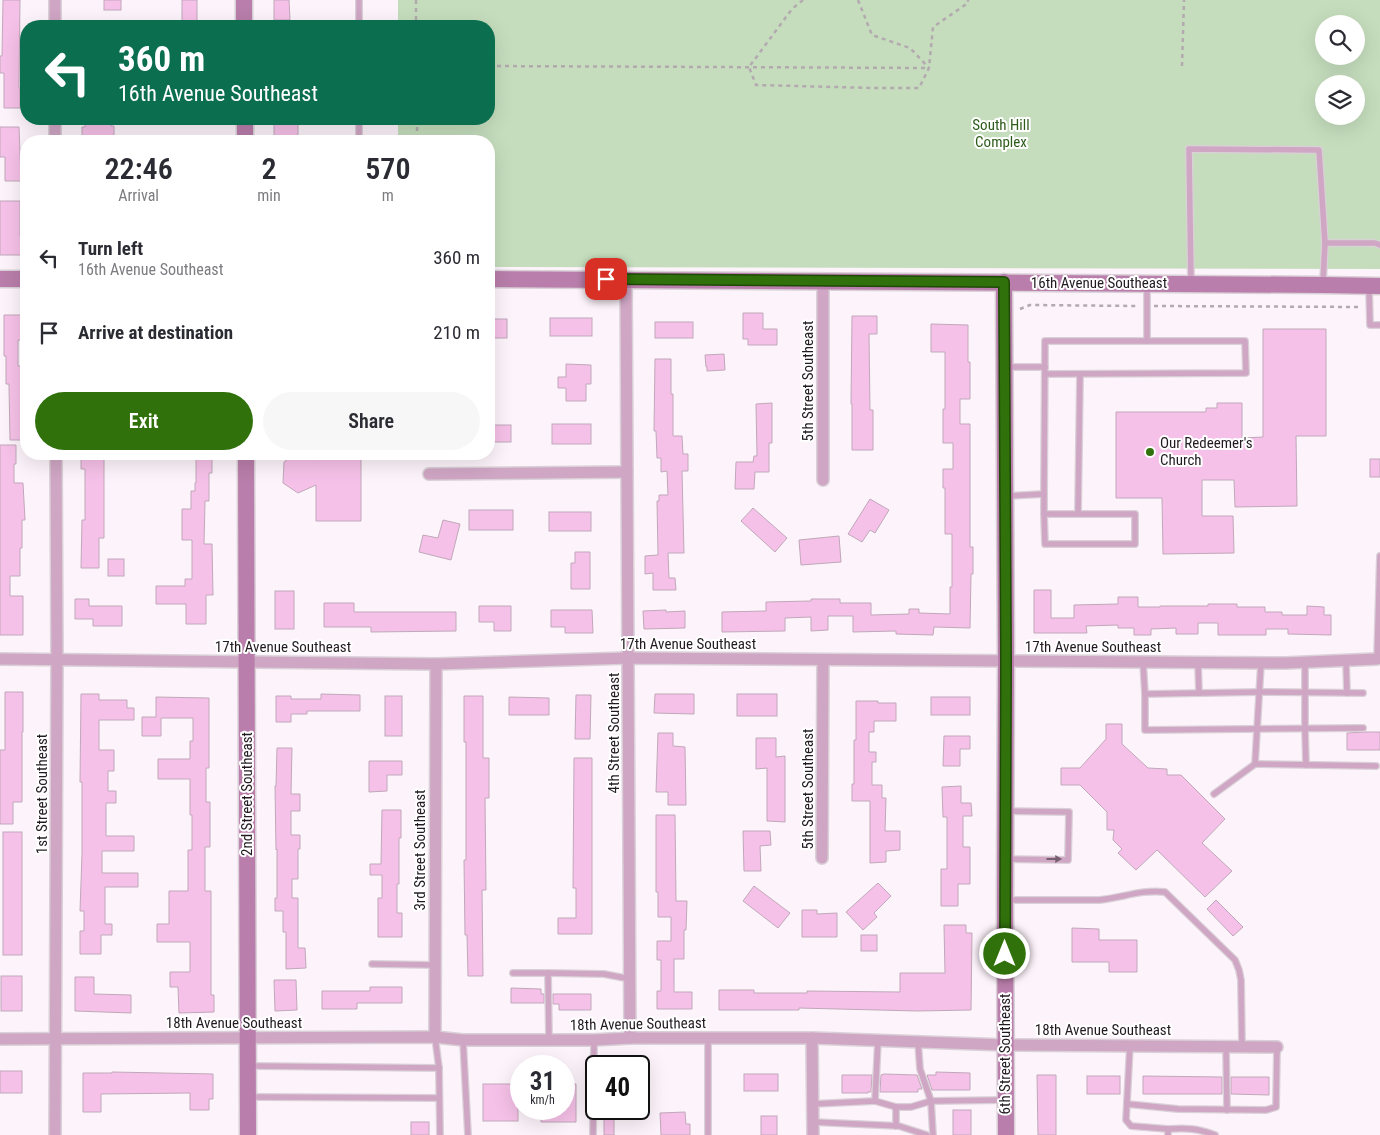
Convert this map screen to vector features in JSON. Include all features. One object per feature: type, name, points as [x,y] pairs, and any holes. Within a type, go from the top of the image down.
[{"type":"street","points":[[55,0],[55,20]]},
{"type":"street","points":[[244,0],[244,20]]},
{"type":"street","points":[[0,279],[20,279]]},
{"type":"street","name":"16th Avenue Southeast","points":[[495,279],[1375,286]]},
{"type":"street","name":"4th Street Southeast","points":[[626,279],[630,1038]]},
{"type":"street","name":"5th Street Southeast","points":[[823,281],[823,480]]},
{"type":"street","name":"6th Street Southeast","points":[[1004,282],[1006,1135]]},
{"type":"street","name":"1st Street Southeast","points":[[55,1135],[56,460]]},
{"type":"street","name":"2nd Street Southeast","points":[[246,460],[248,1135]]},
{"type":"street","points":[[429,474],[627,472]]},
{"type":"street","name":"17th Avenue Southeast","points":[[0,659],[436,664],[629,658],[1198,663],[1376,659]]},
{"type":"street","name":"5th Street Southeast","points":[[822,858],[823,660]]},
{"type":"street","name":"3rd Street Southeast","points":[[435,1037],[436,664]]},
{"type":"street","name":"18th Avenue Southeast","points":[[0,1039],[435,1037],[463,1040],[594,1040],[630,1038],[812,1038],[1005,1045],[1277,1046]]},
{"type":"street","points":[[812,1038],[812,1135]]},
{"type":"lane","points":[[359,0],[359,20]]},
{"type":"lane","points":[[1191,284],[1189,149],[1319,150],[1325,243],[1322,285]]},
{"type":"lane","points":[[1325,243],[1375,243],[1380,245]]},
{"type":"lane","points":[[1147,283],[1147,341]]},
{"type":"lane","points":[[1375,286],[1370,307],[1370,325],[1380,325]]},
{"type":"lane","points":[[1044,514],[1135,514],[1135,544],[1044,544],[1044,514],[1044,494],[1045,341],[1245,341],[1246,373],[1045,374]]},
{"type":"lane","points":[[1004,367],[1045,367]]},
{"type":"lane","points":[[1078,514],[1080,374]]},
{"type":"lane","points":[[1005,496],[1044,494]]},
{"type":"lane","points":[[1376,659],[1380,556]]},
{"type":"lane","points":[[1346,661],[1347,693]]},
{"type":"lane","points":[[1143,662],[1145,730],[1363,728]]},
{"type":"lane","points":[[1305,662],[1304,729],[1306,764]]},
{"type":"lane","points":[[1198,663],[1199,693]]},
{"type":"lane","points":[[1254,764],[1258,729],[1261,663]]},
{"type":"lane","points":[[1145,694],[1363,693]]},
{"type":"lane","points":[[1214,794],[1254,764],[1376,766]]},
{"type":"lane","points":[[1005,859],[1068,860],[1069,812],[1006,811]]},
{"type":"lane","points":[[1005,900],[1099,900],[1141,891],[1165,892],[1235,960],[1240,970],[1242,1046]]},
{"type":"lane","points":[[372,964],[435,965]]},
{"type":"lane","points":[[548,972],[549,1040]]},
{"type":"lane","points":[[513,973],[604,974],[630,979]]},
{"type":"lane","points":[[435,1037],[439,1068],[440,1135]]},
{"type":"lane","points":[[708,1038],[708,1135]]},
{"type":"lane","points":[[463,1040],[468,1135]]},
{"type":"lane","points":[[593,1135],[594,1040]]},
{"type":"lane","points":[[876,1101],[878,1040]]},
{"type":"lane","points":[[918,1042],[920,1069],[931,1101],[933,1135]]},
{"type":"lane","points":[[1130,1046],[1126,1120],[1131,1126],[1168,1132],[1192,1128],[1215,1135]]},
{"type":"lane","points":[[1226,1046],[1227,1110]]},
{"type":"lane","points":[[1127,1104],[1178,1109],[1227,1110],[1266,1110],[1276,1107],[1277,1046]]},
{"type":"lane","points":[[248,1066],[439,1068]]},
{"type":"lane","points":[[248,1097],[439,1098]]},
{"type":"lane","points":[[812,1104],[876,1101],[896,1107],[912,1107],[931,1101],[1006,1100]]},
{"type":"lane","points":[[896,1107],[896,1126]]},
{"type":"lane","points":[[812,1122],[896,1126],[927,1135]]},
{"type":"path","points":[[416,0],[416,20]]},
{"type":"path","points":[[749,67],[792,9],[803,0]]},
{"type":"path","points":[[858,0],[872,35],[910,48],[929,68]]},
{"type":"path","points":[[749,67],[756,85],[919,88],[929,68],[933,27],[968,3],[968,0]]},
{"type":"path","points":[[1182,66],[1184,0]]},
{"type":"path","points":[[495,66],[929,68]]},
{"type":"path","points":[[1020,310],[1030,305],[1370,307]]},
{"type":"green space","name":"South Hill Complex","points":[[398,0],[1380,0],[1380,269],[495,267],[495,135],[398,135],[398,125],[495,125],[495,20],[398,20]]},
{"type":"building","points":[[3,0],[20,0],[20,108],[4,108],[4,73],[0,73]]},
{"type":"building","points":[[104,0],[121,0],[121,10],[104,10]]},
{"type":"building","points":[[182,0],[197,0],[197,20],[182,20]]},
{"type":"building","points":[[274,0],[289,0],[290,20],[274,20]]},
{"type":"building","points":[[85,125],[111,125],[114,126],[114,135],[82,135],[82,127],[85,127]]},
{"type":"building","points":[[274,125],[298,125],[298,135],[274,135]]},
{"type":"building","points":[[0,127],[19,127],[20,181],[5,181],[5,157],[0,157]]},
{"type":"building","points":[[0,201],[20,201],[20,255],[0,255]]},
{"type":"building","points":[[743,313],[763,313],[763,329],[777,329],[777,345],[748,345],[748,339],[743,339]]},
{"type":"building","points":[[4,315],[20,315],[18,366],[20,366],[20,440],[10,440],[9,384],[6,384],[6,356],[4,356]]},
{"type":"building","points":[[852,316],[877,316],[877,334],[869,334],[870,410],[873,410],[873,450],[852,450]]},
{"type":"building","points":[[550,318],[592,318],[592,336],[550,336]]},
{"type":"building","points":[[495,319],[507,319],[507,338],[495,338]]},
{"type":"building","points":[[655,322],[693,322],[693,338],[655,338]]},
{"type":"building","points":[[931,324],[968,325],[970,399],[960,399],[960,424],[970,424],[970,547],[973,547],[973,574],[971,574],[970,628],[934,627],[933,635],[896,634],[896,631],[853,632],[853,616],[828,616],[828,630],[811,631],[811,617],[785,618],[785,631],[722,632],[722,612],[766,611],[766,602],[840,599],[840,603],[871,603],[871,615],[909,614],[909,609],[919,609],[919,613],[950,614],[952,534],[945,534],[943,469],[953,469],[953,443],[943,443],[945,352],[931,352]]},
{"type":"building","points":[[1263,329],[1326,329],[1326,436],[1296,436],[1297,506],[1235,507],[1234,480],[1202,480],[1202,516],[1233,516],[1234,553],[1163,554],[1162,498],[1116,498],[1116,412],[1206,412],[1206,408],[1217,408],[1217,403],[1242,403],[1242,438],[1263,437]]},
{"type":"building","points":[[724,354],[725,370],[707,371],[705,355]]},
{"type":"building","points":[[655,359],[671,359],[673,436],[682,436],[683,454],[688,454],[688,471],[682,471],[684,553],[668,553],[669,578],[675,578],[676,590],[653,590],[653,573],[645,574],[645,556],[658,555],[657,501],[659,501],[659,495],[668,495],[667,471],[661,472],[661,458],[657,458],[656,431],[654,431]]},
{"type":"building","points":[[566,364],[591,365],[591,384],[586,384],[586,401],[566,401],[566,388],[558,388],[558,377],[566,377]]},
{"type":"building","points":[[772,403],[772,443],[769,443],[769,472],[755,472],[754,489],[735,489],[736,462],[753,462],[754,456],[757,456],[756,404]]},
{"type":"building","points":[[552,424],[591,424],[591,444],[552,444]]},
{"type":"building","points":[[495,425],[511,425],[511,442],[495,442]]},
{"type":"building","points":[[0,445],[16,445],[14,483],[23,483],[25,520],[22,520],[20,576],[10,576],[10,596],[23,596],[23,635],[0,635]]},
{"type":"building","points":[[1370,459],[1380,459],[1380,477],[1370,477]]},
{"type":"building","points":[[81,460],[104,460],[104,538],[99,538],[99,568],[81,568],[82,520],[85,520],[85,469],[81,469]]},
{"type":"building","points":[[196,460],[212,460],[212,473],[209,473],[209,501],[205,501],[204,544],[212,544],[213,595],[206,595],[206,624],[186,624],[186,604],[156,604],[156,586],[185,586],[185,579],[192,579],[192,540],[182,540],[182,509],[191,509],[191,491],[195,491]]},
{"type":"building","points":[[286,460],[361,460],[361,521],[316,521],[316,485],[298,493],[283,483],[284,462]]},
{"type":"building","points":[[870,499],[889,510],[875,533],[870,530],[862,542],[848,534]]},
{"type":"building","points":[[753,508],[787,538],[775,552],[741,521]]},
{"type":"building","points":[[469,510],[513,510],[513,530],[469,530]]},
{"type":"building","points":[[549,512],[591,512],[591,531],[549,531]]},
{"type":"building","points":[[443,520],[460,524],[451,560],[419,552],[423,535],[438,538]]},
{"type":"building","points":[[839,536],[841,562],[801,565],[799,540]]},
{"type":"building","points":[[575,552],[590,552],[590,589],[571,589],[571,563],[575,563]]},
{"type":"building","points":[[108,559],[124,559],[124,576],[108,576]]},
{"type":"building","points":[[1034,590],[1051,590],[1051,618],[1074,618],[1074,605],[1118,604],[1118,597],[1138,597],[1138,607],[1237,604],[1237,607],[1265,607],[1265,612],[1282,612],[1282,615],[1307,615],[1307,606],[1324,607],[1324,615],[1331,615],[1331,635],[1288,634],[1288,629],[1266,629],[1266,635],[1218,635],[1218,623],[1198,623],[1198,634],[1176,634],[1176,628],[1151,629],[1151,635],[1134,635],[1134,628],[1118,628],[1118,625],[1086,626],[1087,633],[1034,633]]},
{"type":"building","points":[[275,591],[294,591],[294,629],[275,629]]},
{"type":"building","points":[[75,599],[89,599],[89,606],[122,606],[122,626],[93,626],[93,619],[75,619]]},
{"type":"building","points":[[324,603],[354,603],[354,612],[456,612],[456,631],[371,632],[371,627],[324,627]]},
{"type":"building","points":[[479,606],[511,606],[511,631],[494,631],[494,622],[479,622]]},
{"type":"building","points":[[551,610],[592,610],[593,633],[565,633],[565,627],[551,627]]},
{"type":"building","points":[[666,610],[666,612],[685,611],[685,628],[644,629],[643,611]]},
{"type":"building","points":[[5,692],[23,692],[22,802],[13,802],[13,824],[0,824],[0,750],[5,750]]},
{"type":"building","points":[[81,694],[99,694],[99,700],[127,700],[127,708],[134,708],[134,720],[99,720],[99,750],[114,750],[114,771],[108,771],[108,791],[116,791],[116,803],[106,803],[106,836],[134,836],[134,851],[102,851],[102,873],[138,873],[138,887],[105,887],[105,924],[112,924],[112,935],[101,935],[101,954],[80,954],[80,931],[84,931],[84,911],[80,911],[82,854],[82,782],[80,782]]},
{"type":"building","points":[[321,694],[360,695],[360,711],[307,711],[307,714],[291,714],[291,722],[276,722],[276,696],[291,696],[291,699],[321,699]]},
{"type":"building","points":[[655,694],[694,694],[694,714],[654,713]]},
{"type":"building","points":[[737,694],[777,694],[777,716],[737,716]]},
{"type":"building","points":[[576,695],[591,695],[590,739],[575,739]]},
{"type":"building","points":[[385,696],[402,696],[402,736],[385,736]]},
{"type":"building","points":[[464,696],[483,696],[483,758],[489,758],[489,798],[485,798],[486,890],[482,890],[483,976],[468,976],[467,935],[465,935],[466,742],[464,742]]},
{"type":"building","points":[[156,697],[209,698],[209,768],[206,768],[206,802],[210,802],[210,847],[205,847],[205,891],[211,891],[211,995],[214,995],[214,1012],[179,1013],[178,987],[170,987],[170,972],[190,972],[190,942],[157,942],[157,924],[169,924],[169,891],[188,891],[188,850],[192,850],[190,779],[158,779],[158,759],[190,759],[190,741],[193,741],[193,718],[161,718],[161,736],[142,736],[142,717],[156,717]]},
{"type":"building","points":[[509,697],[549,698],[549,715],[509,715]]},
{"type":"building","points":[[931,697],[970,697],[970,715],[931,715]]},
{"type":"building","points":[[856,701],[896,703],[896,721],[874,721],[874,732],[869,732],[869,752],[876,752],[876,762],[872,762],[872,785],[882,785],[882,798],[886,798],[885,831],[900,831],[900,850],[886,851],[886,862],[870,863],[870,801],[852,801],[854,740],[856,740]]},
{"type":"building","points":[[1106,724],[1122,724],[1122,744],[1148,768],[1167,769],[1167,775],[1181,775],[1225,819],[1202,843],[1232,871],[1205,897],[1157,850],[1136,870],[1118,853],[1122,849],[1113,840],[1114,830],[1107,830],[1107,812],[1080,785],[1061,785],[1061,768],[1080,768],[1106,739]]},
{"type":"building","points":[[1380,732],[1380,750],[1347,750],[1347,733]]},
{"type":"building","points":[[658,733],[673,733],[673,746],[685,747],[686,805],[668,805],[668,792],[656,792]]},
{"type":"building","points":[[944,736],[970,736],[970,749],[960,749],[960,766],[943,766]]},
{"type":"building","points":[[756,738],[776,738],[776,757],[785,756],[785,822],[767,821],[767,768],[756,769]]},
{"type":"building","points":[[277,748],[292,748],[291,794],[300,794],[300,811],[291,811],[291,835],[300,835],[298,879],[292,879],[292,898],[298,898],[298,948],[305,948],[306,968],[286,969],[286,932],[283,932],[283,911],[275,911],[275,898],[277,898],[275,786]]},
{"type":"building","points":[[574,758],[592,758],[592,934],[558,934],[558,918],[576,918],[576,888],[573,888]]},
{"type":"building","points":[[369,761],[402,761],[402,775],[387,775],[387,791],[369,792]]},
{"type":"building","points":[[961,786],[961,803],[971,803],[972,816],[963,816],[963,847],[970,847],[970,884],[958,884],[958,906],[941,906],[941,869],[947,869],[947,817],[943,817],[942,787]]},
{"type":"building","points":[[382,810],[401,810],[397,913],[402,913],[402,937],[378,937],[378,898],[382,898],[382,875],[370,875],[370,864],[381,864]]},
{"type":"building","points":[[656,815],[675,815],[676,901],[687,901],[684,959],[674,959],[674,992],[692,992],[692,1009],[657,1009],[657,991],[661,991],[661,960],[657,960],[657,941],[671,941],[671,917],[658,917],[658,892],[656,892]]},
{"type":"building","points":[[743,831],[770,831],[771,845],[760,846],[761,871],[744,871]]},
{"type":"building","points":[[3,832],[22,832],[22,955],[3,955]]},
{"type":"building","points":[[878,883],[891,896],[874,913],[877,917],[863,930],[846,912]]},
{"type":"building","points":[[754,886],[790,913],[778,928],[743,901]]},
{"type":"building","points":[[1216,900],[1243,927],[1233,936],[1207,909]]},
{"type":"building","points":[[802,910],[817,910],[817,914],[837,913],[837,937],[802,937]]},
{"type":"building","points":[[944,925],[966,925],[966,933],[972,933],[971,1010],[917,1011],[799,1008],[799,1010],[719,1010],[719,990],[754,990],[754,993],[807,993],[807,991],[900,992],[900,973],[945,973]]},
{"type":"building","points":[[1072,928],[1099,929],[1099,940],[1137,940],[1137,972],[1109,972],[1109,962],[1072,962]]},
{"type":"building","points":[[861,935],[877,935],[877,951],[861,951]]},
{"type":"building","points":[[1,976],[22,976],[22,1011],[1,1011]]},
{"type":"building","points":[[75,977],[94,977],[94,994],[131,995],[131,1013],[75,1011]]},
{"type":"building","points":[[274,980],[296,980],[297,1010],[275,1011]]},
{"type":"building","points":[[370,987],[402,987],[402,1003],[357,1003],[357,1009],[322,1009],[322,991],[370,991]]},
{"type":"building","points":[[511,988],[541,989],[541,994],[544,994],[544,1003],[511,1003]]},
{"type":"building","points":[[553,994],[591,994],[591,1010],[559,1010],[559,1004],[553,1004]]},
{"type":"building","points":[[0,1071],[22,1071],[22,1093],[0,1093]]},
{"type":"building","points":[[936,1072],[970,1073],[970,1090],[932,1090],[927,1075],[936,1075]]},
{"type":"building","points":[[83,1073],[213,1074],[213,1099],[209,1099],[209,1110],[190,1110],[190,1093],[101,1094],[101,1112],[83,1112]]},
{"type":"building","points":[[744,1074],[778,1074],[778,1091],[744,1091]]},
{"type":"building","points":[[842,1075],[872,1075],[871,1092],[842,1093]]},
{"type":"building","points":[[881,1075],[917,1075],[922,1089],[918,1089],[918,1092],[880,1092]]},
{"type":"building","points":[[1037,1075],[1056,1075],[1056,1135],[1038,1135]]},
{"type":"building","points":[[1087,1076],[1120,1076],[1120,1094],[1087,1094]]},
{"type":"building","points":[[1143,1076],[1222,1077],[1222,1094],[1143,1094]]},
{"type":"building","points":[[1231,1077],[1269,1077],[1269,1095],[1231,1094]]},
{"type":"building","points":[[483,1084],[510,1084],[510,1120],[518,1121],[483,1121]]},
{"type":"building","points":[[576,1084],[576,1122],[541,1122],[541,1120],[575,1120]]},
{"type":"building","points":[[953,1110],[971,1110],[971,1135],[953,1135]]},
{"type":"building","points":[[685,1112],[686,1124],[690,1124],[690,1135],[661,1135],[660,1113]]},
{"type":"building","points":[[761,1116],[777,1116],[777,1135],[761,1135]]},
{"type":"building","points":[[604,1120],[614,1120],[614,1135],[604,1135]]},
{"type":"building","points":[[411,1122],[429,1122],[429,1135],[411,1135]]},
{"type":"place","name":"Our Redeemer's Church","points":[[1150,452]]},
{"type":"route","points":[[606,279],[1004,282],[1005,954]]}]
